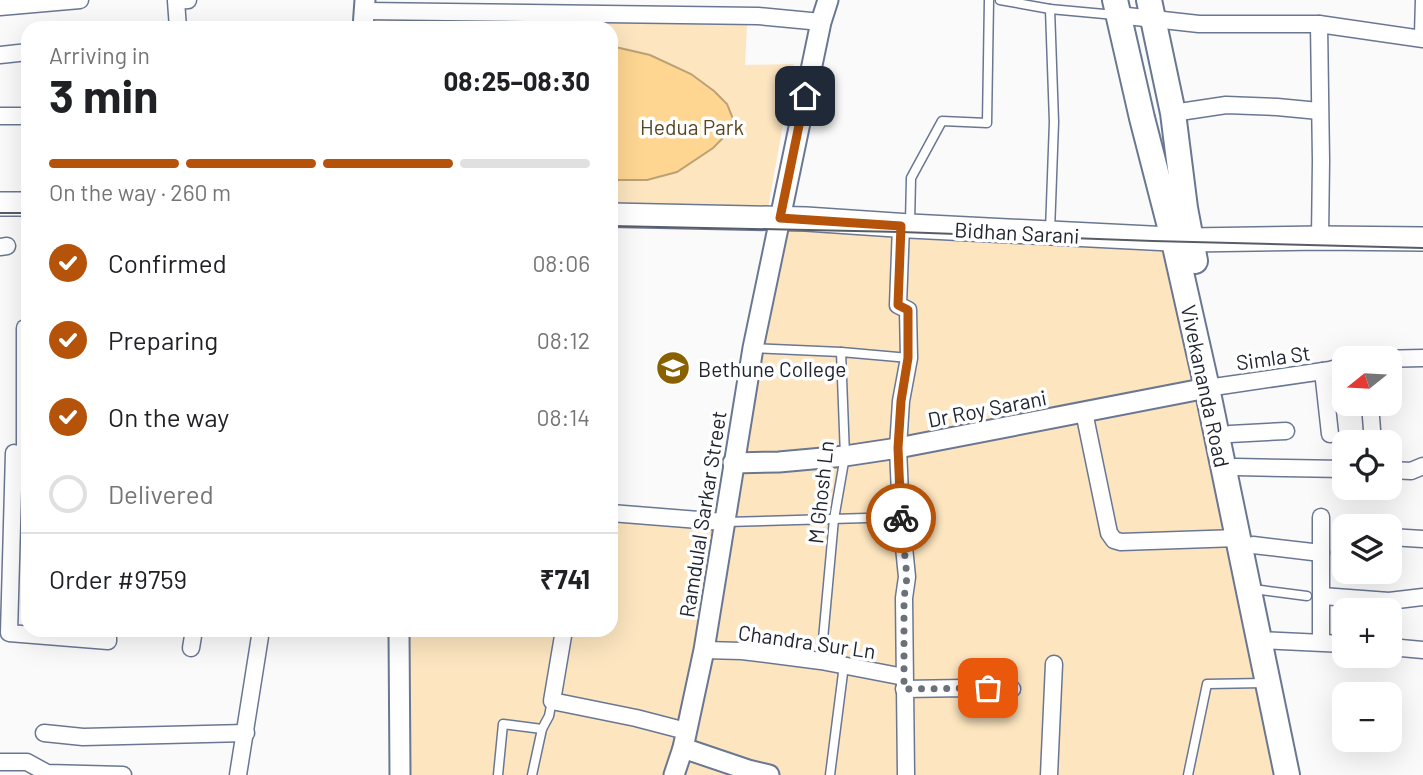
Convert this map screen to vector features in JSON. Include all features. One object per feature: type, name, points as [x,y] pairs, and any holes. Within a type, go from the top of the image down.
[{"type":"main road","name":"Vivekananda Road","points":[[1117,8],[1142,118],[1182,239],[1265,640],[1299,775]]},
{"type":"main road","name":"Vivekananda Road","points":[[1151,9],[1173,113],[1182,239]]},
{"type":"main road","points":[[0,204],[21,204]]},
{"type":"main road","name":"Bidhan Sarani","points":[[618,215],[780,218],[1182,239],[1423,239]]},
{"type":"main road","name":"Vivekananda Road","points":[[1214,387],[1230,434],[1245,542],[1261,590],[1267,683],[1287,775]]},
{"type":"street","points":[[0,7],[80,0]]},
{"type":"street","points":[[177,21],[176,2],[188,0]]},
{"type":"street","name":"Ramdulal Sarkar Street","points":[[674,775],[685,739],[704,650],[752,348],[821,22],[828,0]]},
{"type":"street","points":[[364,13],[583,7],[821,22]]},
{"type":"street","points":[[1117,8],[1151,9],[1199,24],[1319,24],[1423,38]]},
{"type":"street","points":[[1319,24],[1320,238]]},
{"type":"street","points":[[0,55],[21,53]]},
{"type":"street","points":[[1173,113],[1226,105],[1320,111]]},
{"type":"street","points":[[0,117],[21,116]]},
{"type":"street","points":[[905,226],[898,305],[908,310],[908,358],[901,401],[898,448],[907,577],[904,598],[906,775]]},
{"type":"street","points":[[1402,358],[1423,358]]},
{"type":"street","name":"Simla St","points":[[1214,387],[1332,369]]},
{"type":"street","points":[[1322,371],[1330,434]]},
{"type":"street","name":"Dr Roy Sarani","points":[[733,463],[845,456],[898,448],[1214,387]]},
{"type":"street","points":[[21,390],[9,633],[21,634]]},
{"type":"street","points":[[1084,412],[1109,533],[1114,540],[1245,542],[1321,553]]},
{"type":"street","points":[[1230,434],[1286,432]]},
{"type":"street","points":[[1402,471],[1411,471],[1423,466]]},
{"type":"street","points":[[1236,467],[1332,469]]},
{"type":"street","points":[[618,514],[724,522]]},
{"type":"street","points":[[1321,517],[1321,553],[1314,596],[1321,642]]},
{"type":"street","points":[[1402,538],[1423,539]]},
{"type":"street","points":[[1314,596],[1389,601],[1423,597]]},
{"type":"street","points":[[58,637],[108,641],[108,637]]},
{"type":"street","points":[[191,648],[193,637]]},
{"type":"street","points":[[238,775],[260,637]]},
{"type":"street","points":[[399,637],[400,775]]},
{"type":"street","points":[[563,637],[552,701],[636,718],[748,770],[769,775]]},
{"type":"street","points":[[1265,640],[1332,643]]},
{"type":"street","points":[[1402,648],[1423,650]]},
{"type":"street","name":"Chandra Sur Ln","points":[[704,650],[821,661],[904,683],[1012,689]]},
{"type":"street","points":[[1049,775],[1054,664]]},
{"type":"street","points":[[44,733],[83,737],[246,733]]},
{"type":"street","points":[[0,762],[27,762],[47,773],[123,775]]},
{"type":"lane","points":[[905,226],[911,178],[942,121],[987,123],[989,0]]},
{"type":"lane","points":[[1000,0],[1050,9],[1117,8]]},
{"type":"lane","points":[[1420,0],[1419,34],[1423,38]]},
{"type":"lane","points":[[1050,9],[1054,122],[1050,234]]},
{"type":"lane","points":[[752,348],[908,358]]},
{"type":"lane","name":"M Ghosh Ln","points":[[821,661],[834,519],[845,456],[841,352]]},
{"type":"lane","points":[[724,522],[901,517]]},
{"type":"lane","points":[[1261,590],[1314,596]]},
{"type":"lane","points":[[830,775],[844,665]]},
{"type":"lane","points":[[1188,775],[1207,684],[1267,683]]},
{"type":"lane","points":[[532,775],[542,729],[549,716],[552,701]]},
{"type":"lane","points":[[498,775],[503,724],[542,729]]},
{"type":"green space","name":"Hedua Park","points":[[369,18],[558,21],[369,21]]},
{"type":"green space","name":"Hedua Park","points":[[618,22],[747,24],[745,65],[794,64],[768,208],[618,205]]},
{"type":"green space","points":[[781,218],[1180,235],[1282,775],[409,775],[405,637],[618,637],[618,518],[727,520]]},
{"type":"shaded area","points":[[618,48],[650,55],[691,74],[727,104],[733,119],[723,138],[713,148],[677,172],[647,180],[618,180]]},
{"type":"tram line","points":[[0,213],[21,213]]},
{"type":"tram line","points":[[618,226],[1423,248]]},
{"type":"way so far","points":[[901,518],[907,577],[904,598],[904,689],[988,688]]},
{"type":"place","name":"Bethune College","points":[[673,368]]},
{"type":"route","points":[[805,96],[780,218],[901,226],[898,305],[908,310],[908,358],[901,401],[898,448],[901,518]]}]
